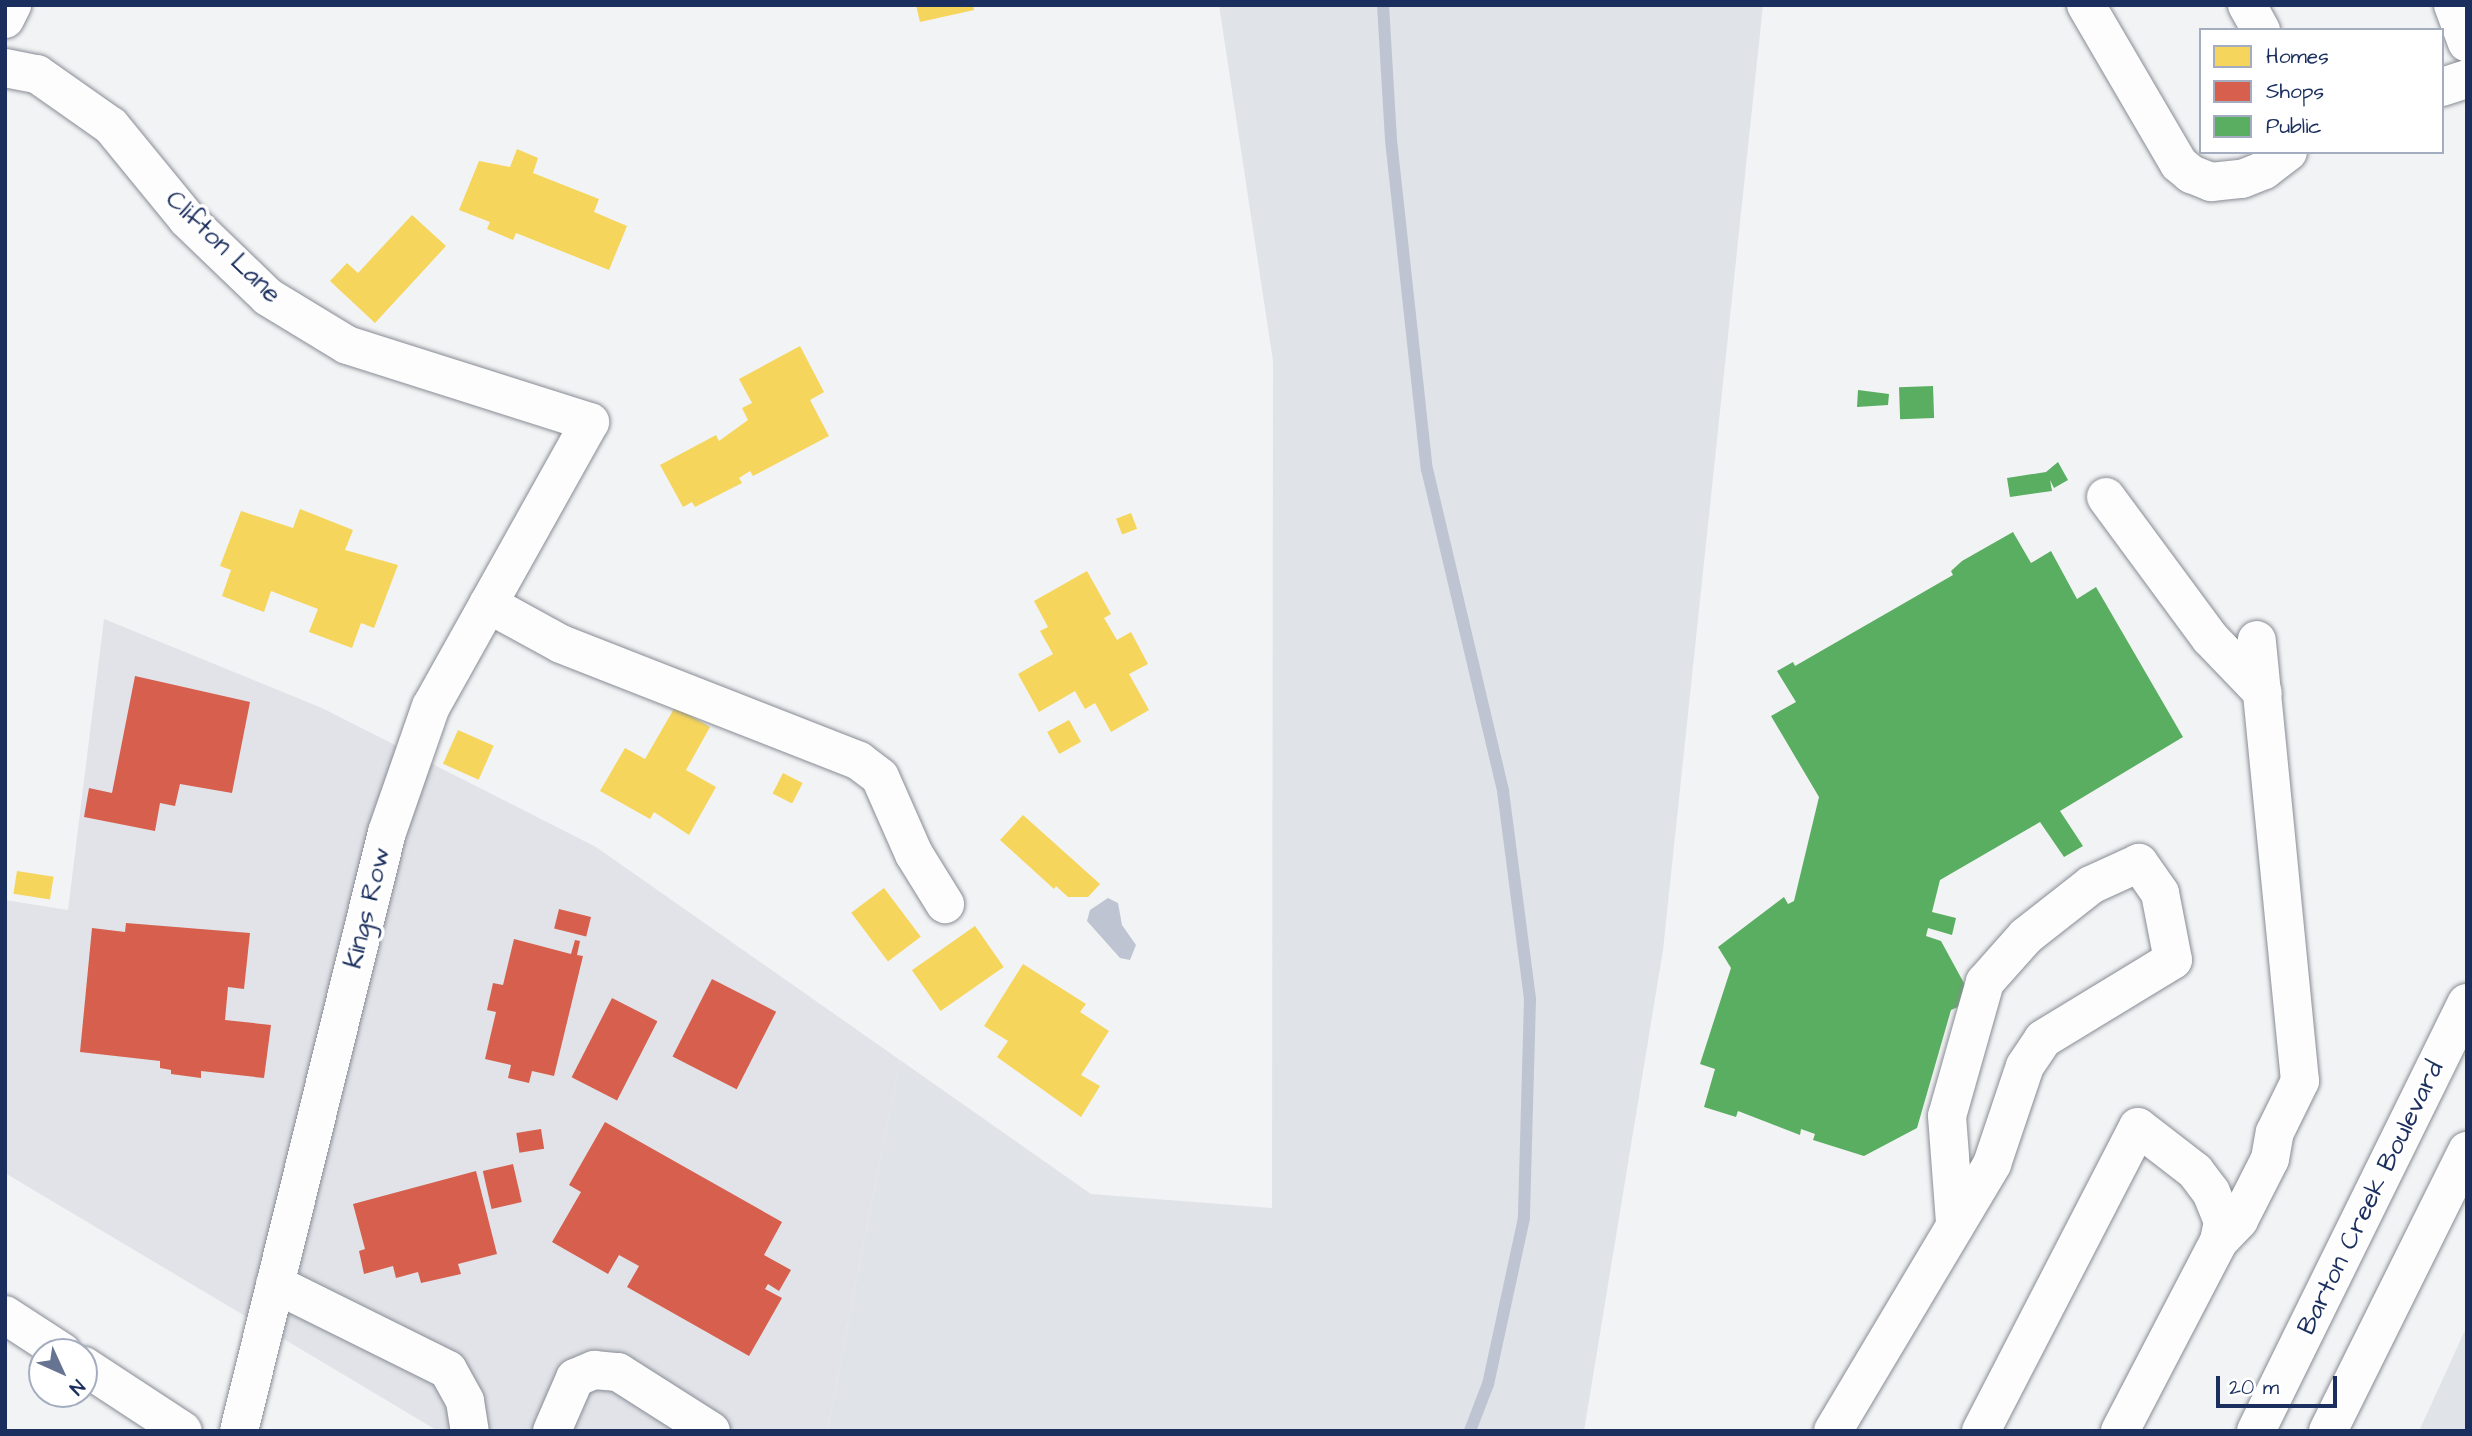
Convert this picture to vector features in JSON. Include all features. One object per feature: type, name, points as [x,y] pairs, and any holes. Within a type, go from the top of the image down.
[{"type":"street","points":[[5,19],[12,5]]},
{"type":"street","points":[[2085,5],[2179,164],[2191,174],[2211,182],[2242,179],[2264,170],[2284,154]]},
{"type":"street","points":[[2247,5],[2260,28]]},
{"type":"street","points":[[2453,5],[2467,43]]},
{"type":"street","name":"Clifton Lane","points":[[5,68],[37,74],[111,126],[187,219],[268,297],[347,345],[590,422]]},
{"type":"street","points":[[2444,86],[2467,79]]},
{"type":"street","name":"Kings Row","points":[[239,1431],[387,832],[430,706],[590,422]]},
{"type":"street","points":[[2106,496],[2210,638],[2263,693]]},
{"type":"street","points":[[488,604],[561,644],[859,761],[880,777],[914,853],[945,904]]},
{"type":"street","points":[[2120,1431],[2219,1241],[2245,1208],[2270,1159],[2275,1132],[2293,1098],[2301,1067],[2257,640]]},
{"type":"street","points":[[1833,1431],[1955,1222],[1992,1164],[2025,1066],[2043,1039],[2173,960],[2160,893],[2138,863],[2091,886],[2026,936],[1985,982],[1947,1116],[1955,1222]]},
{"type":"street","name":"Barton Creek Boulevard","points":[[2256,1431],[2467,1003]]},
{"type":"street","points":[[1981,1431],[2138,1128],[2195,1171],[2220,1207],[2219,1241]]},
{"type":"street","points":[[2195,1171],[2229,1172],[2275,1132]]},
{"type":"street","points":[[2328,1431],[2467,1151]]},
{"type":"street","points":[[275,1284],[448,1370],[465,1401],[470,1431]]},
{"type":"street","points":[[5,1315],[40,1338]]},
{"type":"street","points":[[552,1431],[575,1378],[594,1370],[618,1372],[711,1431]]},
{"type":"street","points":[[98,1376],[170,1427]]},
{"type":"shaded area","points":[[1219,5],[1763,5],[1663,950],[1584,1431],[827,1431],[900,1060],[1091,1194],[1272,1208],[1273,361]]},
{"type":"shaded area","points":[[104,619],[322,708],[596,847],[900,1060],[827,1431],[438,1431],[5,1173],[5,900],[68,910]]},
{"type":"shaded area","points":[[1108,898],[1118,903],[1122,925],[1136,945],[1130,960],[1120,958],[1087,921],[1090,910]]},
{"type":"shaded area","points":[[2467,1326],[2467,1431],[2419,1431]]},
{"type":"building: Homes","points":[[916,5],[973,5],[974,10],[920,22]]},
{"type":"building: Homes","points":[[517,149],[538,158],[533,173],[599,199],[594,212],[627,226],[609,270],[516,233],[513,240],[487,229],[490,222],[459,210],[479,161],[510,167]]},
{"type":"building: Homes","points":[[412,215],[446,246],[375,323],[330,281],[347,263],[358,273]]},
{"type":"building: Homes","points":[[800,346],[824,392],[810,400],[829,436],[753,476],[750,471],[739,478],[742,483],[695,507],[692,502],[683,507],[660,465],[716,435],[719,441],[748,420],[742,408],[752,403],[739,379]]},
{"type":"building: Homes","points":[[300,509],[353,530],[345,550],[398,565],[374,628],[361,623],[352,648],[309,632],[318,609],[271,591],[264,612],[222,596],[231,570],[220,566],[241,511],[293,528]]},
{"type":"building: Homes","points":[[1131,513],[1137,529],[1122,535],[1116,519]]},
{"type":"building: Homes","points":[[1087,571],[1111,614],[1104,618],[1117,640],[1131,632],[1148,664],[1129,674],[1149,710],[1111,732],[1095,703],[1085,709],[1075,691],[1039,712],[1018,674],[1053,654],[1040,631],[1048,627],[1034,601]]},
{"type":"building: Homes","points":[[675,707],[710,727],[686,770],[716,787],[689,835],[654,812],[650,819],[600,791],[625,748],[645,759]]},
{"type":"building: Homes","points":[[1069,720],[1081,742],[1059,754],[1047,732]]},
{"type":"building: Homes","points":[[458,730],[494,746],[479,780],[443,764]]},
{"type":"building: Homes","points":[[783,773],[803,783],[792,803],[773,793]]},
{"type":"building: Homes","points":[[1023,815],[1100,884],[1088,897],[1068,897],[1056,886],[1054,889],[1000,840]]},
{"type":"building: Homes","points":[[17,871],[54,877],[50,900],[13,894]]},
{"type":"building: Homes","points":[[884,888],[921,937],[888,961],[851,913]]},
{"type":"building: Homes","points":[[975,926],[1004,967],[941,1011],[912,970]]},
{"type":"building: Homes","points":[[1023,964],[1086,1004],[1080,1012],[1109,1031],[1081,1075],[1100,1086],[1081,1117],[997,1057],[1008,1041],[984,1026]]},
{"type":"building: Shops","points":[[135,676],[250,702],[232,793],[180,784],[175,806],[160,803],[155,831],[84,817],[89,788],[112,793]]},
{"type":"building: Shops","points":[[559,909],[591,917],[586,936],[554,928]]},
{"type":"building: Shops","points":[[126,923],[250,933],[244,989],[228,987],[225,1020],[271,1025],[264,1078],[201,1071],[201,1078],[171,1074],[171,1070],[160,1068],[160,1061],[80,1052],[92,928],[125,932]]},
{"type":"building: Shops","points":[[514,939],[571,954],[575,940],[580,941],[577,955],[583,956],[554,1076],[532,1071],[529,1083],[508,1078],[511,1065],[485,1059],[496,1012],[487,1010],[493,983],[503,985]]},
{"type":"building: Shops","points":[[712,979],[776,1012],[737,1089],[673,1057]]},
{"type":"building: Shops","points":[[612,998],[657,1021],[617,1100],[572,1077]]},
{"type":"building: Shops","points":[[605,1122],[782,1222],[764,1255],[791,1270],[779,1291],[768,1284],[765,1289],[782,1298],[749,1356],[627,1287],[639,1266],[619,1255],[608,1274],[552,1242],[581,1192],[569,1185]]},
{"type":"building: Shops","points":[[541,1129],[544,1149],[519,1153],[516,1133]]},
{"type":"building: Shops","points":[[513,1164],[522,1202],[492,1209],[483,1171]]},
{"type":"building: Shops","points":[[476,1171],[497,1254],[458,1264],[461,1274],[421,1283],[418,1272],[396,1278],[393,1266],[364,1274],[359,1251],[365,1249],[353,1204]]},
{"type":"building: Public","points":[[1933,386],[1934,418],[1900,419],[1899,387]]},
{"type":"building: Public","points":[[1858,390],[1889,394],[1888,405],[1857,407]]},
{"type":"building: Public","points":[[2058,462],[2068,480],[2054,488],[2050,480],[2052,491],[2010,497],[2007,478],[2046,472]]},
{"type":"building: Public","points":[[2013,532],[2031,563],[2051,551],[2077,599],[2096,587],[2183,737],[2060,811],[2083,846],[2064,857],[2040,822],[1940,880],[1932,912],[1956,918],[1952,935],[1928,928],[1926,936],[1941,941],[1965,985],[1958,1007],[1951,1010],[1917,1128],[1864,1156],[1813,1140],[1815,1134],[1801,1129],[1800,1135],[1738,1111],[1736,1117],[1704,1107],[1715,1069],[1700,1064],[1731,968],[1718,947],[1784,897],[1788,904],[1794,901],[1819,797],[1771,716],[1796,702],[1777,671],[1793,662],[1795,666],[1953,575],[1951,571],[1962,561]]},
{"type":"waterway","points":[[1383,5],[1391,140],[1427,469],[1503,791],[1530,999],[1524,1218],[1488,1384],[1470,1431]]}]
